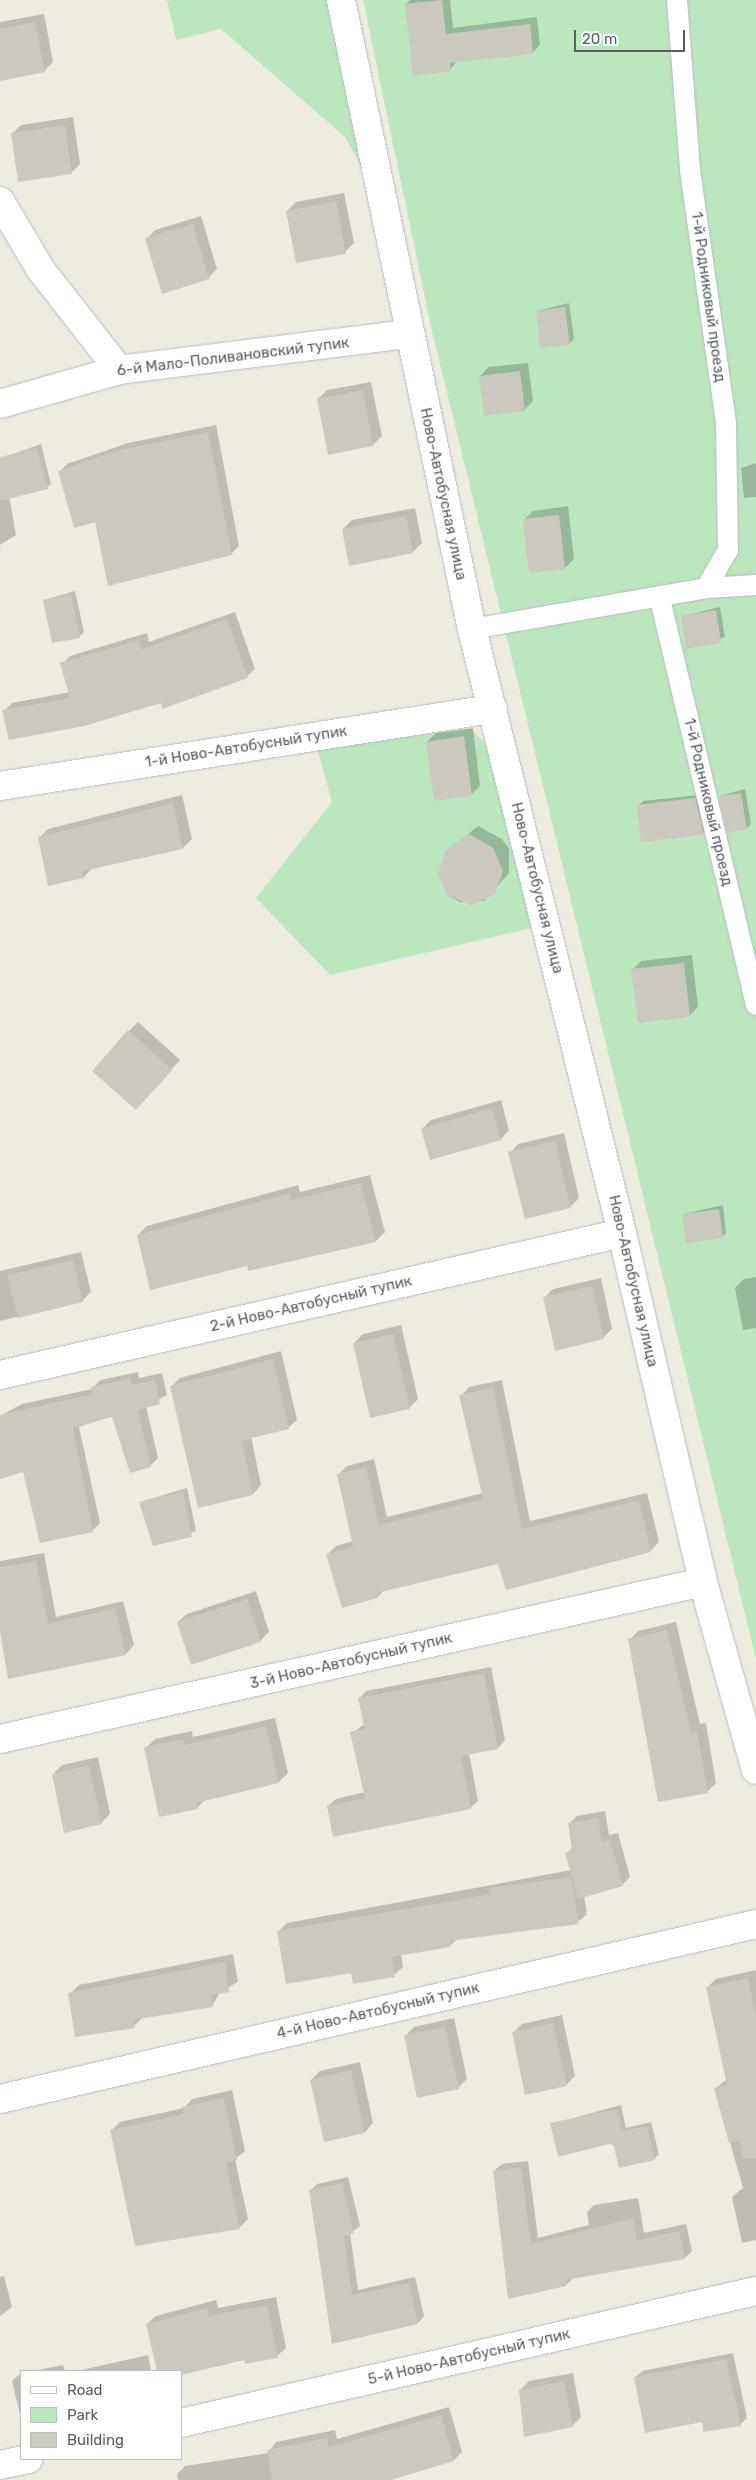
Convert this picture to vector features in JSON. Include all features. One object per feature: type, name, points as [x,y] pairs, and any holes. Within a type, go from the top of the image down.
[{"type":"street","name":"Ново-Автобусная улица","points":[[341,0],[409,334],[472,629],[622,1233],[703,1582],[751,1732],[756,1770]]},
{"type":"street","points":[[0,201],[41,270],[119,370]]},
{"type":"street","name":"6-й Мало-Поливановский тупик","points":[[0,404],[119,370],[409,334]]},
{"type":"street","name":"1-й Ново-Автобусный тупик","points":[[0,786],[492,709]]},
{"type":"street","name":"2-й Ново-Автобусный тупик","points":[[0,1375],[622,1233]]},
{"type":"street","name":"3-й Ново-Автобусный тупик","points":[[0,1740],[703,1582]]},
{"type":"street","name":"4-й Ново-Автобусный тупик","points":[[0,2099],[756,1924]]},
{"type":"street","name":"5-й Ново-Автобусный тупик","points":[[182,2423],[756,2291]]},
{"type":"street","points":[[0,2465],[23,2460]]},
{"type":"lane","name":"1-й Родниковый проезд","points":[[677,0],[690,170],[726,424],[728,550],[706,588]]},
{"type":"lane","points":[[472,629],[660,599],[706,588],[756,586]]},
{"type":"lane","name":"1-й Родниковый проезд","points":[[660,599],[756,1005]]},
{"type":"green space","points":[[167,0],[327,0],[365,173],[345,137],[221,29],[176,40]]},
{"type":"green space","points":[[363,0],[756,0],[756,1659],[431,327]]},
{"type":"green space","points":[[471,729],[486,744],[532,928],[330,975],[256,898],[332,802],[317,748]]},
{"type":"building","points":[[442,0],[446,34],[530,24],[533,54],[450,63],[451,71],[413,76],[405,4]]},
{"type":"building","points":[[35,22],[45,72],[0,81],[0,29]]},
{"type":"building","points":[[65,125],[72,174],[18,182],[11,133]]},
{"type":"building","points":[[336,201],[346,254],[296,263],[286,211]]},
{"type":"building","points":[[193,224],[209,279],[162,294],[145,238]]},
{"type":"building","points":[[565,307],[570,345],[540,348],[536,311]]},
{"type":"building","points":[[520,371],[525,411],[484,416],[479,376]]},
{"type":"building","points":[[363,390],[373,446],[328,455],[317,399]]},
{"type":"building","points":[[208,432],[232,555],[108,586],[95,522],[74,528],[58,471],[119,450]]},
{"type":"building","points":[[37,448],[48,489],[0,501],[0,457]]},
{"type":"building","points":[[559,515],[565,569],[529,573],[523,519]]},
{"type":"building","points":[[406,516],[413,553],[349,566],[342,529]]},
{"type":"building","points":[[71,594],[80,638],[52,643],[43,600]]},
{"type":"building","points":[[716,610],[721,643],[686,649],[681,616]]},
{"type":"building","points":[[227,619],[248,678],[162,709],[161,703],[84,726],[9,740],[2,710],[70,698],[60,663],[139,640],[142,649]]},
{"type":"building","points":[[464,736],[472,796],[434,801],[426,742]]},
{"type":"building","points":[[741,793],[747,830],[727,832],[719,796]]},
{"type":"building","points":[[695,798],[704,835],[641,842],[637,805]]},
{"type":"building","points":[[173,803],[183,849],[83,871],[84,878],[48,886],[38,837]]},
{"type":"building","points":[[469,834],[493,848],[503,871],[495,894],[472,905],[448,896],[438,874],[446,850]]},
{"type":"building","points":[[684,963],[690,1017],[638,1023],[631,969]]},
{"type":"building","points":[[128,1030],[172,1070],[136,1110],[92,1071]]},
{"type":"building","points":[[492,1108],[501,1140],[430,1160],[421,1129]]},
{"type":"building","points":[[555,1141],[571,1208],[525,1219],[508,1152]]},
{"type":"building","points":[[361,1183],[376,1242],[248,1271],[247,1266],[150,1290],[137,1235],[290,1193],[291,1200]]},
{"type":"building","points":[[719,1209],[723,1238],[686,1243],[682,1214]]},
{"type":"building","points":[[73,1260],[83,1302],[18,1318],[7,1275]]},
{"type":"building","points":[[592,1286],[604,1339],[555,1351],[543,1297]]},
{"type":"building","points":[[393,1334],[410,1409],[370,1418],[353,1343]]},
{"type":"building","points":[[273,1359],[289,1429],[242,1440],[253,1495],[198,1508],[170,1386]]},
{"type":"building","points":[[130,1378],[132,1385],[155,1380],[160,1404],[138,1410],[151,1467],[130,1473],[112,1417],[73,1428],[93,1532],[40,1543],[23,1472],[0,1479],[0,1415],[92,1394],[91,1387]]},
{"type":"building","points":[[493,1387],[522,1529],[639,1500],[651,1552],[506,1590],[498,1564],[377,1593],[378,1598],[342,1608],[326,1554],[353,1547],[337,1474],[366,1467],[379,1525],[483,1499],[459,1395]]},
{"type":"building","points":[[183,1492],[192,1537],[153,1546],[139,1502]]},
{"type":"building","points":[[36,1561],[48,1624],[115,1608],[126,1655],[8,1679],[0,1632],[0,1567]]},
{"type":"building","points":[[247,1599],[261,1642],[191,1665],[177,1622]]},
{"type":"building","points":[[667,1630],[691,1732],[697,1731],[708,1793],[658,1802],[628,1639]]},
{"type":"building","points":[[484,1673],[498,1749],[461,1756],[471,1809],[333,1837],[327,1806],[365,1798],[350,1732],[365,1729],[358,1698]]},
{"type":"building","points":[[266,1726],[279,1783],[196,1803],[198,1809],[159,1817],[144,1747],[183,1739],[185,1745]]},
{"type":"building","points":[[89,1765],[102,1824],[64,1833],[52,1774]]},
{"type":"building","points":[[598,1818],[602,1842],[610,1840],[623,1886],[578,1899],[565,1853],[572,1851],[568,1823]]},
{"type":"building","points":[[571,1877],[579,1924],[450,1941],[451,1947],[392,1957],[395,1977],[353,1984],[351,1973],[286,1984],[277,1931],[491,1894],[490,1888]]},
{"type":"building","points":[[225,1962],[229,1992],[211,1995],[213,2007],[133,2020],[135,2028],[75,2037],[68,1993]]},
{"type":"building","points":[[748,1978],[756,2018],[756,2158],[743,2159],[739,2140],[729,2143],[714,2088],[727,2085],[706,1987]]},
{"type":"building","points":[[553,2023],[567,2086],[525,2095],[512,2032]]},
{"type":"building","points":[[445,2027],[459,2089],[417,2098],[404,2035]]},
{"type":"building","points":[[351,2070],[365,2133],[324,2142],[310,2080]]},
{"type":"building","points":[[224,2098],[237,2160],[226,2163],[240,2229],[135,2246],[110,2130],[184,2114],[182,2107]]},
{"type":"building","points":[[617,2109],[622,2131],[647,2126],[655,2160],[619,2168],[613,2143],[558,2157],[550,2123]]},
{"type":"building","points":[[521,2167],[531,2244],[633,2218],[637,2240],[679,2231],[685,2259],[566,2280],[566,2286],[508,2299],[493,2171]]},
{"type":"building","points":[[342,2183],[354,2233],[344,2236],[352,2295],[409,2283],[418,2324],[332,2344],[309,2190]]},
{"type":"building","points":[[267,2305],[278,2358],[245,2364],[244,2360],[182,2375],[182,2370],[157,2370],[146,2324],[207,2308],[209,2316]]},
{"type":"building","points":[[726,2359],[741,2426],[703,2432],[702,2422],[645,2433],[634,2377]]},
{"type":"building","points":[[564,2381],[573,2427],[524,2437],[519,2390]]},
{"type":"building","points":[[441,2415],[454,2461],[391,2480],[272,2480],[267,2450],[327,2438],[329,2447]]}]
